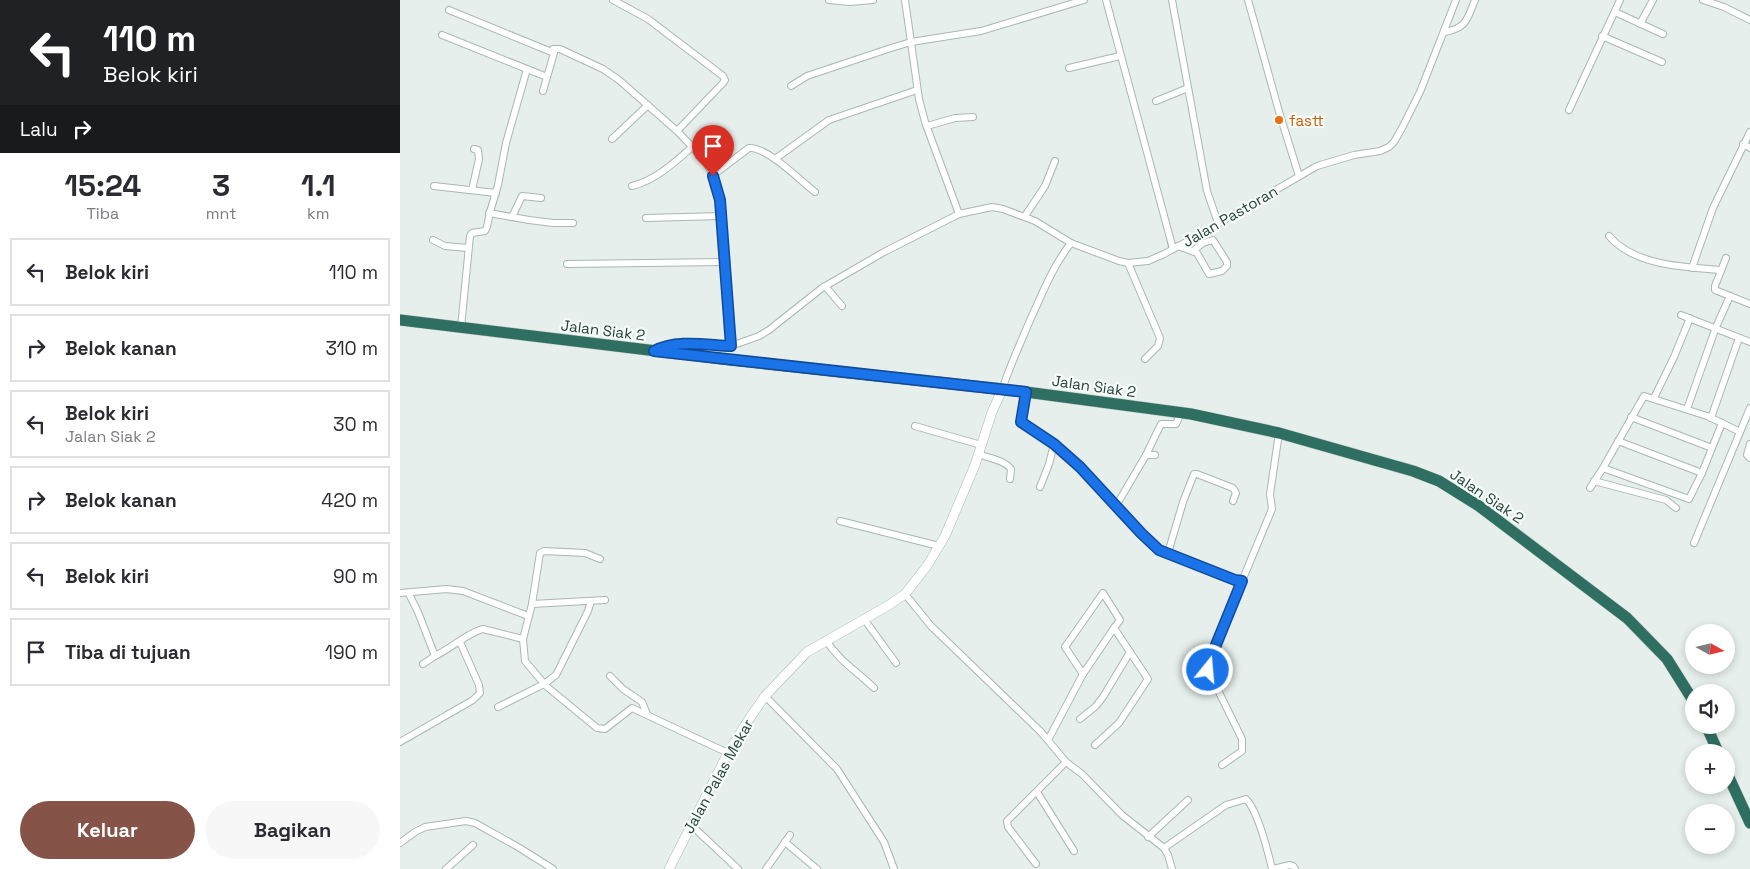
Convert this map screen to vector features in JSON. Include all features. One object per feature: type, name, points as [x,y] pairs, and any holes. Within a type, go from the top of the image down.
[{"type":"highway","name":"Jalan Siak 2","points":[[400,320],[654,351],[1026,392],[1208,417],[1279,433],[1413,471],[1439,481],[1479,506],[1627,618],[1667,659],[1685,688]]},
{"type":"highway","points":[[1735,790],[1750,823]]},
{"type":"main road","name":"Jalan Palas Mekar","points":[[669,869],[728,753],[746,722],[765,696],[798,659],[826,640],[864,620],[905,594],[927,566],[939,546],[980,450],[1002,390]]},
{"type":"street","points":[[613,0],[648,18],[723,76],[725,80],[678,131]]},
{"type":"street","points":[[829,0],[850,2],[873,0]]},
{"type":"street","points":[[905,0],[910,25],[917,90],[927,126],[959,214]]},
{"type":"street","points":[[791,86],[807,76],[911,42],[981,31],[1084,0]]},
{"type":"street","points":[[1106,0],[1120,56],[1176,247],[1193,250],[1209,274],[1222,271],[1227,266],[1227,262],[1213,240],[1203,243],[1193,250]]},
{"type":"street","points":[[1172,0],[1207,191],[1218,223]]},
{"type":"street","points":[[1248,0],[1299,176]]},
{"type":"street","name":"Jalan Pastoran","points":[[731,346],[759,336],[825,286],[884,252],[959,214],[992,207],[1025,216],[1071,243],[1107,258],[1128,263],[1148,261],[1318,166],[1354,154],[1380,151],[1394,142],[1420,92],[1456,0]]},
{"type":"street","points":[[1445,32],[1457,30],[1463,24],[1475,0]]},
{"type":"street","points":[[1568,110],[1620,0]]},
{"type":"street","points":[[1640,24],[1653,0]]},
{"type":"street","points":[[1703,0],[1724,7],[1750,20]]},
{"type":"street","points":[[449,10],[551,51],[555,55],[543,91]]},
{"type":"street","points":[[1615,12],[1663,34]]},
{"type":"street","points":[[442,35],[547,78]]},
{"type":"street","points":[[1602,36],[1662,62]]},
{"type":"street","points":[[551,51],[556,48],[560,49],[603,69],[678,131],[705,160],[713,176],[720,200],[722,216],[731,346],[676,344],[664,346],[654,351]]},
{"type":"street","points":[[1069,68],[1120,56]]},
{"type":"street","points":[[461,327],[471,234],[485,231],[487,228],[506,143],[527,69]]},
{"type":"street","points":[[1156,101],[1188,88]]},
{"type":"street","points":[[774,159],[829,120],[917,90]]},
{"type":"street","points":[[612,140],[648,105]]},
{"type":"street","points":[[927,126],[955,118],[973,117]]},
{"type":"street","points":[[1692,268],[1713,208],[1747,146],[1750,132]]},
{"type":"street","points":[[632,186],[650,181],[679,159],[692,146]]},
{"type":"street","points":[[472,190],[479,158],[478,150],[474,148]]},
{"type":"street","points":[[713,176],[749,148],[756,148],[762,150],[816,192]]},
{"type":"street","points":[[1025,216],[1045,186],[1055,161]]},
{"type":"street","points":[[434,186],[496,193]]},
{"type":"street","points":[[512,217],[522,196],[541,198]]},
{"type":"street","points":[[489,213],[553,223],[573,223]]},
{"type":"street","points":[[646,218],[722,216]]},
{"type":"street","points":[[1609,236],[1617,245],[1654,261],[1692,268],[1721,270]]},
{"type":"street","points":[[433,240],[445,246],[468,248]]},
{"type":"street","points":[[1002,390],[1010,366],[1048,281],[1060,257],[1071,243]]},
{"type":"street","points":[[1726,258],[1715,290],[1750,304]]},
{"type":"street","points":[[567,264],[724,262]]},
{"type":"street","points":[[1128,263],[1160,338],[1158,346],[1145,359]]},
{"type":"street","points":[[825,286],[842,306]]},
{"type":"street","points":[[1687,409],[1716,327],[1730,296]]},
{"type":"street","points":[[1682,315],[1750,342]]},
{"type":"street","points":[[1654,398],[1690,318]]},
{"type":"street","points":[[1711,418],[1739,338]]},
{"type":"street","points":[[1026,392],[1021,422],[1054,444],[1080,467],[1159,550],[1235,580],[1242,581]]},
{"type":"street","points":[[1590,488],[1645,396],[1711,418],[1721,426],[1740,432]]},
{"type":"street","points":[[1694,543],[1750,408]]},
{"type":"street","points":[[1116,506],[1161,424],[1176,424],[1181,413]]},
{"type":"street","points":[[1631,417],[1712,448]]},
{"type":"street","points":[[915,426],[980,450],[1004,462],[1010,466],[1010,479]]},
{"type":"street","points":[[1603,468],[1686,498],[1691,498],[1721,426]]},
{"type":"street","points":[[1222,765],[1242,751],[1243,745],[1242,739],[1219,695],[1208,667],[1272,509],[1270,494],[1279,433]]},
{"type":"street","points":[[1618,441],[1702,473]]},
{"type":"street","points":[[1040,487],[1054,444]]},
{"type":"street","points":[[1750,444],[1747,452],[1750,458]]},
{"type":"street","points":[[1146,454],[1155,455]]},
{"type":"street","points":[[1168,554],[1183,502],[1194,474],[1233,488],[1236,493],[1234,501]]},
{"type":"street","points":[[1594,481],[1666,500],[1676,508]]},
{"type":"street","points":[[840,521],[939,546]]},
{"type":"street","points":[[600,559],[585,553],[541,551],[532,604],[523,639],[525,661],[544,684],[593,726],[601,729],[605,728],[629,708],[634,708],[728,753]]},
{"type":"street","points":[[400,593],[409,594],[447,589],[463,591],[528,616]]},
{"type":"street","points":[[1048,740],[1083,674],[1120,620],[1103,593],[1066,647],[1083,674]]},
{"type":"street","points":[[409,594],[435,656]]},
{"type":"street","points":[[905,594],[931,626],[1048,740],[1066,762],[1082,774],[1102,796],[1164,848],[1172,869]]},
{"type":"street","points":[[532,604],[604,600]]},
{"type":"street","points":[[498,707],[544,684],[556,675],[588,611],[591,601]]},
{"type":"street","points":[[864,620],[896,663]]},
{"type":"street","points":[[1095,745],[1119,723],[1148,679],[1114,628]]},
{"type":"street","points":[[423,664],[477,630],[483,629],[523,639]]},
{"type":"street","points":[[826,640],[844,662],[874,688]]},
{"type":"street","points":[[400,742],[478,696],[480,692],[479,686],[460,642]]},
{"type":"street","points":[[1080,719],[1096,706],[1103,697],[1130,652]]},
{"type":"street","points":[[610,676],[623,689],[642,702],[647,714]]},
{"type":"street","points":[[765,696],[837,768],[884,842],[894,869]]},
{"type":"street","points":[[1036,864],[1008,827],[1007,822],[1066,762]]},
{"type":"street","points":[[1037,792],[1074,851]]},
{"type":"street","points":[[1164,848],[1226,804],[1246,799],[1262,832],[1273,869],[1290,865],[1295,869]]},
{"type":"street","points":[[1148,836],[1188,800]]},
{"type":"street","points":[[400,844],[425,827],[466,821],[475,823],[553,869]]},
{"type":"street","points":[[691,825],[738,869]]},
{"type":"street","points":[[769,868],[790,835]]},
{"type":"street","points":[[785,842],[816,869]]},
{"type":"street","points":[[446,869],[473,845]]},
{"type":"waterway","points":[[1167,237],[1169,247]]},
{"type":"place","name":"fastt","points":[[1279,120]]},
{"type":"route","points":[[713,176],[720,200],[722,216],[731,346],[676,344],[664,346],[654,351],[1026,392],[1021,422],[1054,444],[1080,467],[1106,497],[1159,550],[1235,580],[1242,581],[1209,662],[1208,670]]}]
